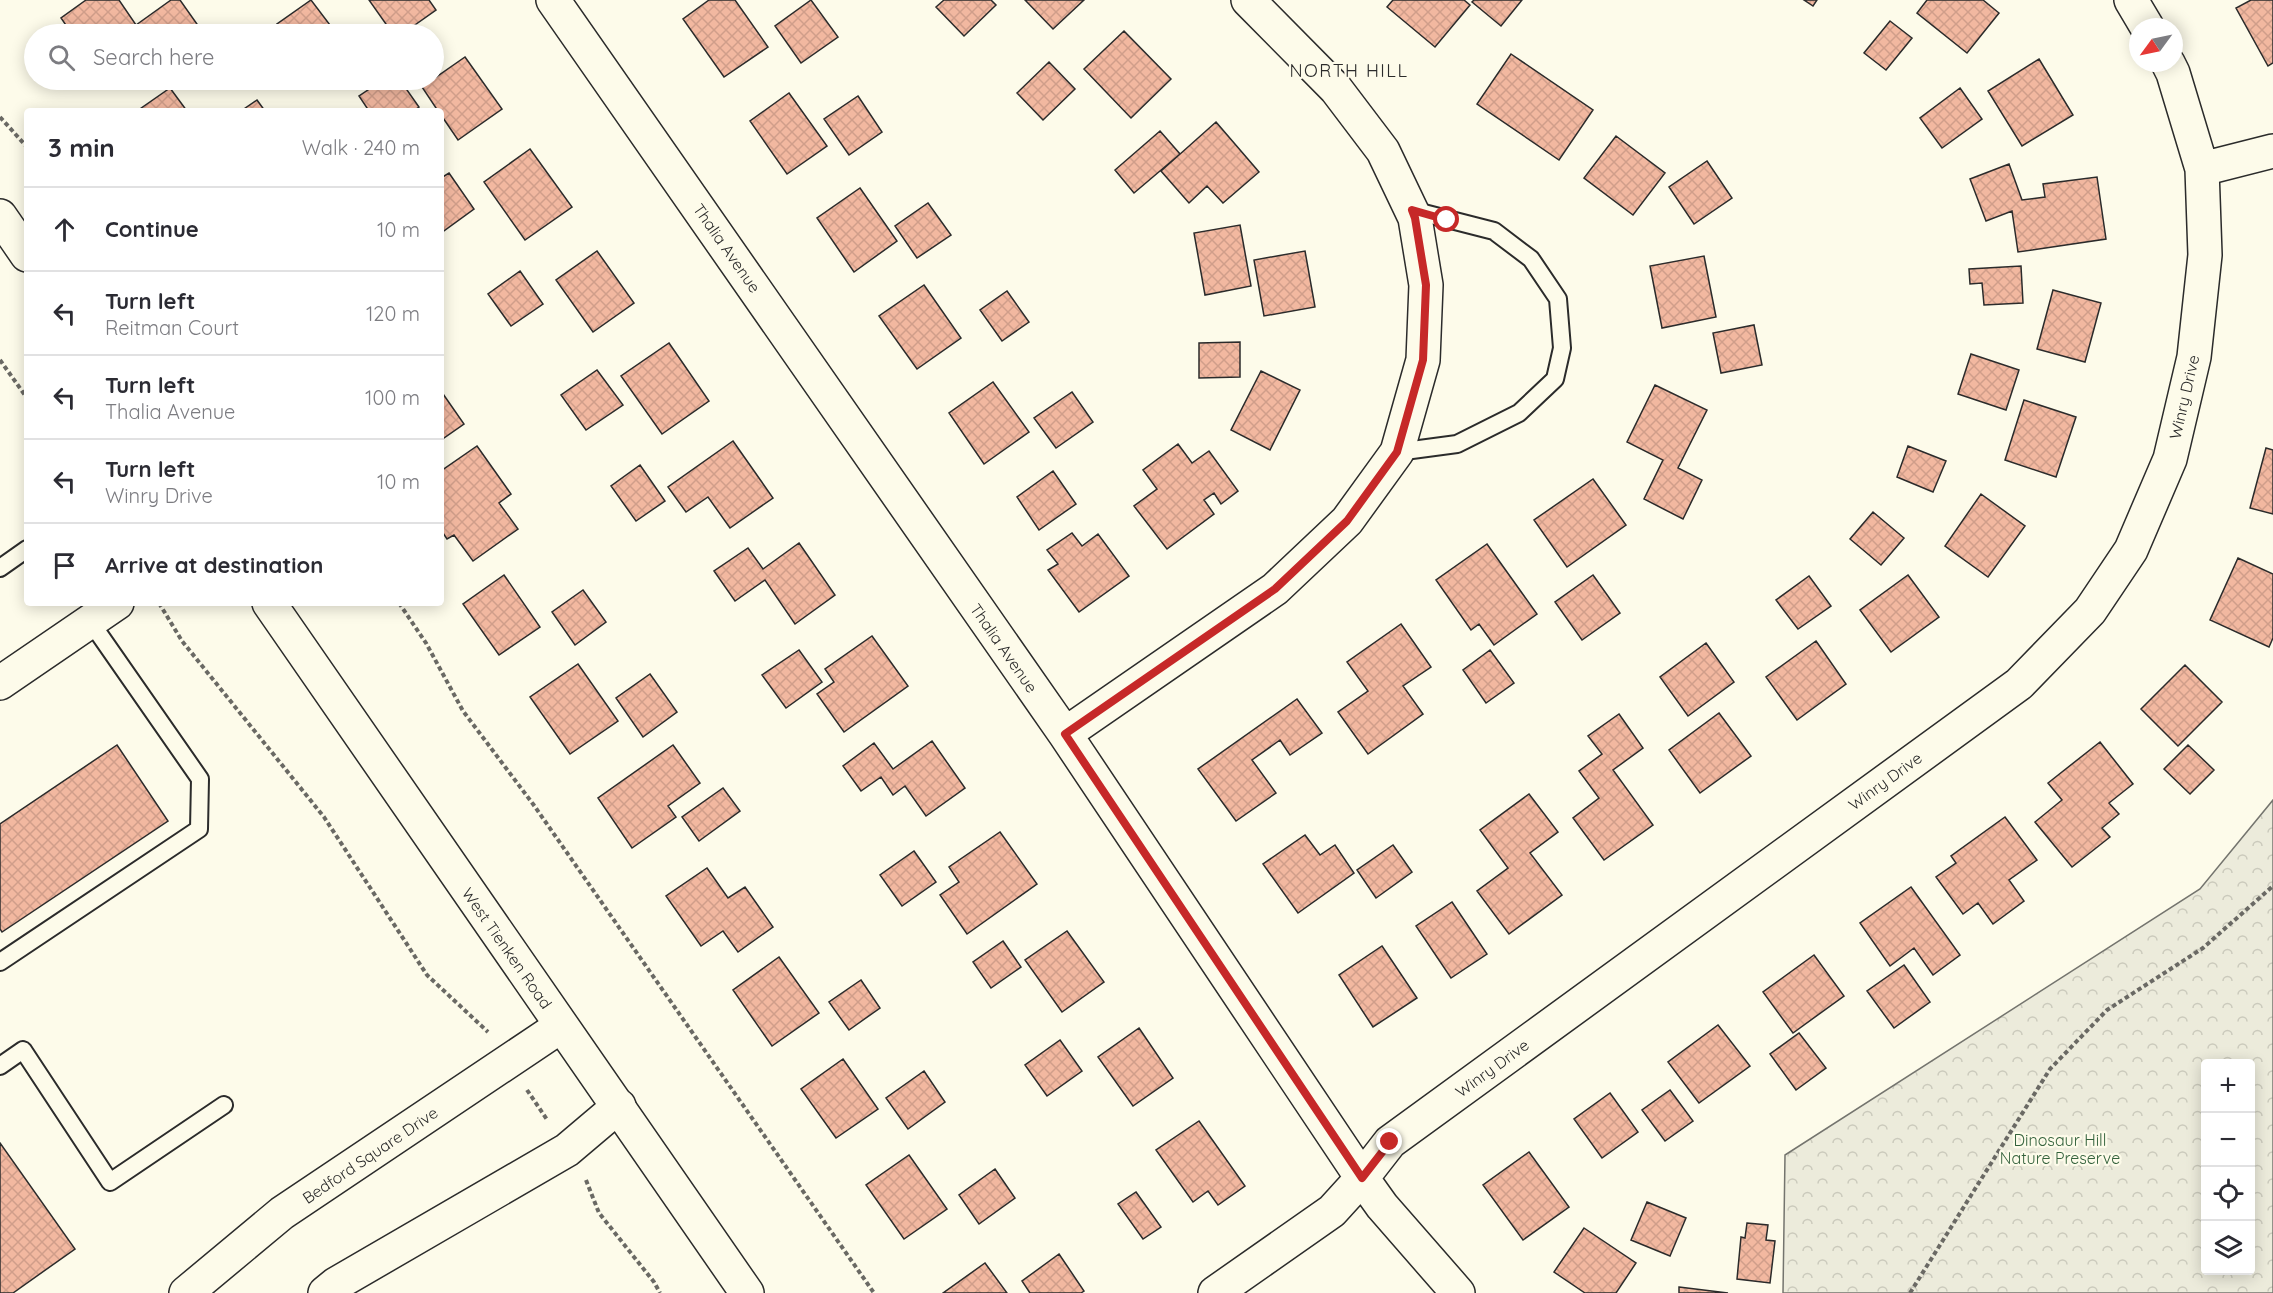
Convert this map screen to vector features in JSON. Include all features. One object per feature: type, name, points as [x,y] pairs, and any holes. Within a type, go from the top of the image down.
[{"type":"street","name":"Thalia Avenue","points":[[553,0],[1065,734],[1362,1178],[1382,1206],[1458,1293]]},
{"type":"street","points":[[1065,734],[1275,589],[1347,521],[1397,452],[1423,360],[1426,285],[1412,210],[1383,151],[1336,89],[1248,0]]},
{"type":"street","points":[[2131,0],[2141,18]]},
{"type":"street","name":"Winry Drive","points":[[1215,1293],[1328,1214],[1362,1178],[1390,1142],[2019,684],[2090,611],[2131,550],[2170,459],[2194,357],[2205,255],[2202,169],[2173,72]]},
{"type":"street","points":[[2202,169],[2273,151]]},
{"type":"street","points":[[0,216],[24,251]]},
{"type":"street","points":[[0,683],[112,606]]},
{"type":"street","name":"West Tienken Road","points":[[271,606],[596,1077],[620,1106],[747,1293]]},
{"type":"street","name":"Bedford Square Drive","points":[[186,1293],[282,1214],[561,1026]]},
{"type":"street","points":[[325,1293],[336,1284],[567,1149],[620,1106]]},
{"type":"lane","points":[[1397,452],[1457,444],[1520,413],[1555,379],[1562,348],[1558,298],[1531,259],[1494,231],[1412,210]]},
{"type":"lane","points":[[0,568],[24,551]]},
{"type":"lane","points":[[0,962],[199,829],[200,779],[90,621]]},
{"type":"lane","points":[[0,1066],[23,1050],[110,1182],[224,1105]]},
{"type":"path","points":[[0,117],[24,144]]},
{"type":"path","points":[[0,360],[24,394]]},
{"type":"path","points":[[161,606],[182,641],[324,817],[427,975],[492,1036],[586,1179],[599,1214],[654,1282],[660,1293]]},
{"type":"path","points":[[401,606],[426,643],[463,711],[533,804],[874,1293]]},
{"type":"path","points":[[1910,1293],[2050,1069],[2107,1010],[2203,948],[2273,886]]},
{"type":"green space","name":"Dinosaur Hill Nature Preserve","points":[[2273,800],[2273,1293],[1783,1293],[1785,1155],[2200,889]]},
{"type":"building","points":[[86,0],[119,0],[135,24],[65,24],[61,18]]},
{"type":"building","points":[[171,0],[180,0],[197,24],[137,24]]},
{"type":"building","points":[[311,0],[329,24],[277,24]]},
{"type":"building","points":[[369,0],[429,0],[436,10],[416,24],[386,24]]},
{"type":"building","points":[[709,0],[735,0],[768,47],[724,77],[683,19]]},
{"type":"building","points":[[811,0],[838,37],[801,63],[775,26]]},
{"type":"building","points":[[944,0],[991,0],[996,5],[964,36],[936,7]]},
{"type":"building","points":[[1025,0],[1084,0],[1053,29]]},
{"type":"building","points":[[1393,0],[1464,0],[1470,5],[1435,47],[1387,7]]},
{"type":"building","points":[[1474,0],[1522,0],[1501,26],[1472,2]]},
{"type":"building","points":[[1804,0],[1817,0],[1813,6]]},
{"type":"building","points":[[1927,0],[1983,0],[1999,13],[1967,53],[1917,13]]},
{"type":"building","points":[[2251,0],[2273,0],[2273,63],[2268,66],[2236,8]]},
{"type":"building","points":[[1890,21],[1912,38],[1886,70],[1864,53]]},
{"type":"building","points":[[1124,31],[1171,79],[1131,118],[1084,69]]},
{"type":"building","points":[[1511,54],[1593,110],[1559,160],[1477,104]]},
{"type":"building","points":[[465,57],[502,109],[458,140],[444,119],[444,108],[436,108],[424,90],[444,90],[444,72]]},
{"type":"building","points":[[2039,59],[2073,115],[2022,146],[1988,91]]},
{"type":"building","points":[[1049,62],[1075,89],[1043,120],[1017,93]]},
{"type":"building","points":[[1960,88],[1982,119],[1942,148],[1920,118]]},
{"type":"building","points":[[167,90],[171,90],[185,108],[141,108]]},
{"type":"building","points":[[368,90],[407,90],[419,107],[367,108],[359,96]]},
{"type":"building","points":[[789,93],[827,146],[787,174],[750,121]]},
{"type":"building","points":[[858,96],[882,132],[849,155],[824,119]]},
{"type":"building","points":[[257,100],[263,108],[245,108]]},
{"type":"building","points":[[1216,122],[1259,172],[1223,203],[1207,186],[1189,203],[1161,171]]},
{"type":"building","points":[[1160,131],[1180,154],[1134,193],[1115,170]]},
{"type":"building","points":[[1616,136],[1665,173],[1633,215],[1584,178]]},
{"type":"building","points":[[530,149],[572,207],[525,240],[484,182]]},
{"type":"building","points":[[1707,161],[1732,198],[1694,224],[1669,187]]},
{"type":"building","points":[[2009,164],[2022,200],[2045,197],[2043,184],[2097,177],[2106,239],[2018,252],[2012,211],[1986,221],[1970,179]]},
{"type":"building","points":[[449,173],[474,209],[444,231],[444,176]]},
{"type":"building","points":[[860,188],[897,241],[854,272],[817,218]]},
{"type":"building","points":[[928,203],[951,235],[917,258],[895,226]]},
{"type":"building","points":[[1240,225],[1251,286],[1205,295],[1194,233]]},
{"type":"building","points":[[597,251],[634,303],[593,332],[556,280]]},
{"type":"building","points":[[1305,251],[1315,307],[1264,316],[1254,260]]},
{"type":"building","points":[[1704,256],[1716,317],[1662,328],[1650,266]]},
{"type":"building","points":[[2021,266],[2023,303],[1984,305],[1982,283],[1970,284],[1969,269]]},
{"type":"building","points":[[520,271],[543,304],[511,326],[488,294]]},
{"type":"building","points":[[924,285],[961,338],[917,369],[879,316]]},
{"type":"building","points":[[2053,290],[2101,303],[2085,362],[2037,349]]},
{"type":"building","points":[[1007,291],[1029,322],[1002,341],[980,310]]},
{"type":"building","points":[[1754,325],[1762,365],[1721,373],[1713,333]]},
{"type":"building","points":[[1240,342],[1240,377],[1199,378],[1199,343]]},
{"type":"building","points":[[669,343],[709,401],[662,434],[621,376]]},
{"type":"building","points":[[1971,354],[2019,370],[2006,410],[1958,394]]},
{"type":"building","points":[[597,370],[623,405],[586,430],[561,395]]},
{"type":"building","points":[[1261,371],[1300,390],[1270,450],[1231,430]]},
{"type":"building","points":[[993,382],[1029,432],[984,464],[949,413]]},
{"type":"building","points":[[1655,385],[1707,410],[1678,468],[1702,480],[1683,519],[1644,499],[1663,460],[1627,442]]},
{"type":"building","points":[[1072,392],[1093,422],[1056,448],[1034,418]]},
{"type":"building","points":[[444,395],[464,424],[444,438]]},
{"type":"building","points":[[2024,400],[2076,417],[2056,477],[2005,460]]},
{"type":"building","points":[[733,441],[773,498],[730,528],[708,497],[686,512],[668,487]]},
{"type":"building","points":[[1178,444],[1192,463],[1209,451],[1238,491],[1221,504],[1214,493],[1204,500],[1214,514],[1167,549],[1134,506],[1157,489],[1143,470]]},
{"type":"building","points":[[477,446],[511,494],[499,503],[518,529],[473,561],[454,535],[447,539],[444,534],[444,469]]},
{"type":"building","points":[[1908,446],[1946,461],[1933,492],[1897,477]]},
{"type":"building","points":[[2266,448],[2273,450],[2273,514],[2250,508]]},
{"type":"building","points":[[640,465],[665,501],[636,521],[611,486]]},
{"type":"building","points":[[1053,471],[1076,504],[1039,530],[1017,497]]},
{"type":"building","points":[[1593,479],[1626,525],[1567,567],[1534,520]]},
{"type":"building","points":[[1981,494],[2025,526],[1988,577],[1945,546]]},
{"type":"building","points":[[1873,512],[1904,538],[1881,565],[1850,539]]},
{"type":"building","points":[[1072,533],[1082,546],[1098,534],[1129,576],[1079,612],[1048,570],[1058,564],[1047,550]]},
{"type":"building","points":[[799,543],[835,595],[795,624],[765,580],[735,601],[714,571],[748,548],[763,569]]},
{"type":"building","points":[[1487,544],[1537,614],[1494,645],[1479,624],[1471,630],[1436,580]]},
{"type":"building","points":[[2238,558],[2273,574],[2273,638],[2269,647],[2210,620]]},
{"type":"building","points":[[504,575],[540,627],[499,655],[463,604]]},
{"type":"building","points":[[1593,575],[1620,613],[1582,640],[1555,602]]},
{"type":"building","points":[[1908,575],[1939,617],[1891,652],[1860,610]]},
{"type":"building","points":[[1809,576],[1831,606],[1798,629],[1776,600]]},
{"type":"building","points":[[583,590],[606,622],[575,645],[552,612]]},
{"type":"building","points":[[1401,624],[1431,667],[1403,686],[1423,714],[1368,754],[1338,712],[1368,691],[1347,662]]},
{"type":"building","points":[[872,636],[908,686],[844,732],[817,694],[834,682],[825,669]]},
{"type":"building","points":[[1816,641],[1846,684],[1797,720],[1766,677]]},
{"type":"building","points":[[1706,643],[1734,682],[1688,716],[1660,677]]},
{"type":"building","points":[[799,650],[822,682],[786,708],[762,675]]},
{"type":"building","points":[[1490,650],[1514,683],[1486,703],[1463,670]]},
{"type":"building","points":[[578,664],[618,721],[570,754],[530,697]]},
{"type":"building","points":[[2185,665],[2222,702],[2178,746],[2141,709]]},
{"type":"building","points":[[650,674],[677,712],[643,737],[616,698]]},
{"type":"building","points":[[1297,699],[1322,733],[1290,755],[1280,740],[1252,760],[1276,793],[1236,821],[1198,769]]},
{"type":"building","points":[[1719,713],[1751,756],[1700,793],[1669,750]]},
{"type":"building","points":[[1619,714],[1643,748],[1613,770],[1653,825],[1604,860],[1573,818],[1599,798],[1579,771],[1602,754],[1588,736]]},
{"type":"building","points":[[932,741],[965,788],[926,816],[905,786],[893,795],[881,777],[861,791],[843,766],[874,743],[893,769]]},
{"type":"building","points":[[2100,742],[2133,784],[2109,803],[2119,814],[2102,828],[2110,837],[2072,867],[2035,822],[2062,800],[2048,783]]},
{"type":"building","points":[[117,745],[168,821],[2,932],[0,929],[0,824]]},
{"type":"building","points":[[673,745],[700,783],[668,806],[676,817],[632,848],[598,798]]},
{"type":"building","points":[[2188,745],[2214,770],[2190,794],[2164,769]]},
{"type":"building","points":[[723,788],[740,811],[699,841],[682,817]]},
{"type":"building","points":[[1529,794],[1558,832],[1530,853],[1562,895],[1509,934],[1477,891],[1508,868],[1480,830]]},
{"type":"building","points":[[2005,817],[2037,860],[2009,880],[2024,901],[1993,924],[1978,903],[1963,914],[1936,877],[1956,863],[1951,856]]},
{"type":"building","points":[[1000,832],[1037,884],[967,934],[940,895],[959,882],[949,867]]},
{"type":"building","points":[[1305,835],[1320,855],[1335,845],[1354,873],[1298,913],[1263,864]]},
{"type":"building","points":[[1393,845],[1412,872],[1376,898],[1357,870]]},
{"type":"building","points":[[914,851],[936,882],[902,906],[880,875]]},
{"type":"building","points":[[707,868],[728,898],[745,887],[773,927],[738,952],[723,931],[701,946],[666,896]]},
{"type":"building","points":[[1911,887],[1960,955],[1933,975],[1914,948],[1890,966],[1860,923]]},
{"type":"building","points":[[1452,902],[1487,954],[1451,978],[1416,926]]},
{"type":"building","points":[[1067,931],[1104,982],[1062,1012],[1025,960]]},
{"type":"building","points":[[1003,941],[1021,967],[991,988],[973,962]]},
{"type":"building","points":[[1382,946],[1417,998],[1373,1027],[1339,975]]},
{"type":"building","points":[[1814,955],[1844,996],[1793,1033],[1763,992]]},
{"type":"building","points":[[779,957],[819,1013],[772,1046],[733,990]]},
{"type":"building","points":[[1904,965],[1930,1002],[1894,1028],[1867,991]]},
{"type":"building","points":[[861,980],[880,1008],[849,1030],[829,1002]]},
{"type":"building","points":[[1718,1025],[1750,1066],[1699,1103],[1668,1062]]},
{"type":"building","points":[[1139,1028],[1173,1078],[1133,1106],[1098,1057]]},
{"type":"building","points":[[1799,1033],[1826,1068],[1796,1090],[1770,1054]]},
{"type":"building","points":[[1060,1040],[1082,1071],[1047,1096],[1025,1065]]},
{"type":"building","points":[[843,1059],[878,1109],[836,1138],[801,1089]]},
{"type":"building","points":[[924,1071],[945,1102],[908,1129],[886,1098]]},
{"type":"building","points":[[1670,1090],[1693,1121],[1665,1141],[1642,1110]]},
{"type":"building","points":[[1610,1093],[1638,1132],[1602,1158],[1574,1119]]},
{"type":"building","points":[[1199,1121],[1245,1186],[1218,1205],[1208,1191],[1193,1202],[1156,1150]]},
{"type":"building","points":[[0,1143],[75,1249],[13,1293],[0,1293]]},
{"type":"building","points":[[1529,1152],[1569,1207],[1523,1240],[1483,1185]]},
{"type":"building","points":[[909,1155],[947,1209],[904,1239],[866,1185]]},
{"type":"building","points":[[995,1169],[1015,1198],[979,1224],[959,1195]]},
{"type":"building","points":[[1136,1192],[1161,1227],[1143,1239],[1118,1204]]},
{"type":"building","points":[[1647,1202],[1686,1218],[1670,1256],[1631,1240]]},
{"type":"building","points":[[1747,1223],[1768,1225],[1766,1240],[1775,1241],[1770,1283],[1737,1279],[1741,1237],[1745,1238]]},
{"type":"building","points":[[1584,1228],[1636,1263],[1616,1293],[1585,1293],[1554,1272]]},
{"type":"building","points":[[1059,1254],[1084,1291],[1081,1293],[1030,1293],[1022,1281]]},
{"type":"building","points":[[985,1263],[1007,1293],[943,1293]]},
{"type":"building","points":[[1679,1287],[1728,1293],[1679,1293]]},
{"type":"district","name":"NORTH HILL","points":[[1349,70]]},
{"type":"route","points":[[1390,1142],[1362,1178],[1065,734],[1275,589],[1347,521],[1397,452],[1423,360],[1426,285],[1412,210],[1447,220]]}]
